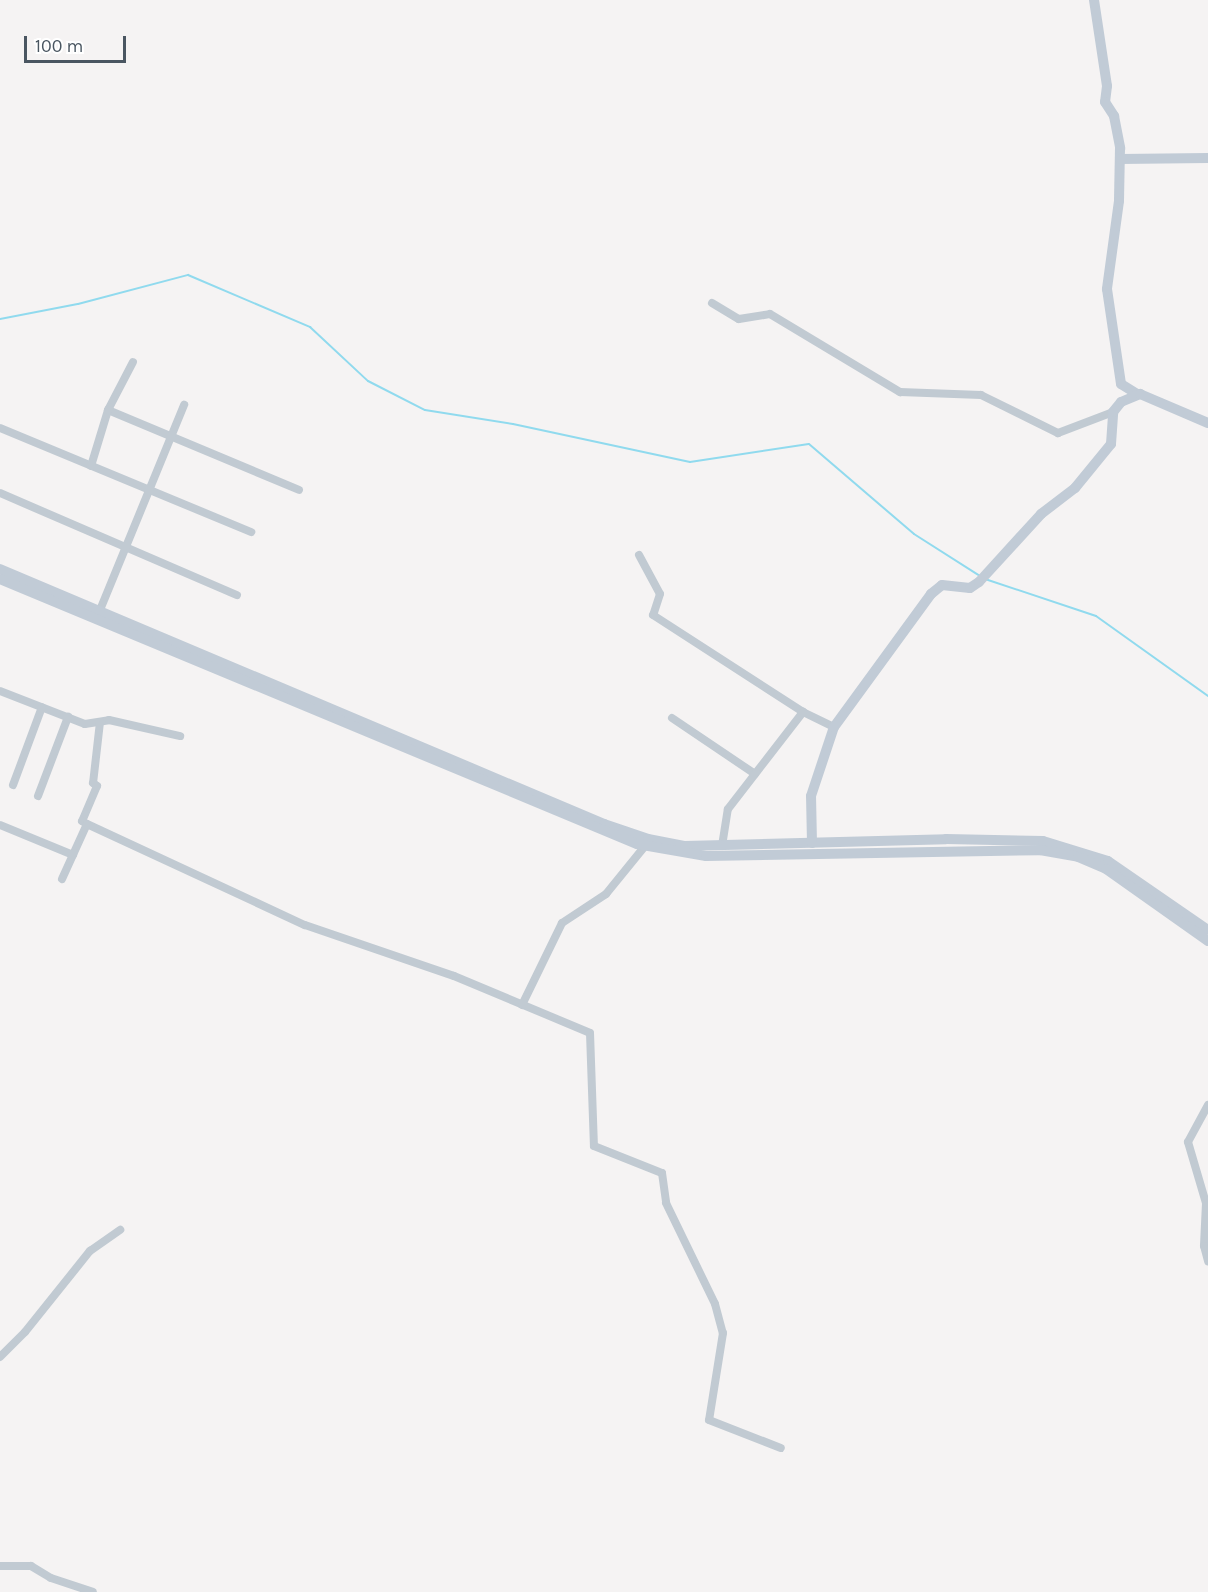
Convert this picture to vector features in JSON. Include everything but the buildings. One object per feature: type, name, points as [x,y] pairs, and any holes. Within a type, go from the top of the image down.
[{"type":"main road","points":[[1094,0],[1107,86],[1105,102],[1114,116],[1120,159],[1119,201],[1107,289],[1121,384],[1137,394],[1208,423]]},
{"type":"main road","points":[[1120,159],[1208,158]]},
{"type":"main road","points":[[812,843],[812,796],[834,727],[930,594],[942,585],[970,588],[1041,514],[1075,488],[1111,444],[1113,412],[1121,402],[1137,394]]},
{"type":"main road","points":[[0,568],[604,824],[648,839],[686,846],[1043,841],[1108,861],[1208,930]]},
{"type":"main road","points":[[0,579],[591,828],[645,846],[706,856],[1040,850],[1078,857],[1106,869],[1208,941]]},
{"type":"street","points":[[712,303],[739,319],[770,314],[900,392],[981,395],[1058,433],[1113,412]]},
{"type":"street","points":[[91,466],[108,410],[133,362]]},
{"type":"street","points":[[100,610],[128,548],[184,405]]},
{"type":"street","points":[[108,410],[299,490]]},
{"type":"street","points":[[0,428],[251,532]]},
{"type":"street","points":[[0,493],[237,594]]},
{"type":"street","points":[[639,555],[660,594],[653,615],[803,712],[834,727]]},
{"type":"street","points":[[0,691],[85,724],[109,720],[180,736]]},
{"type":"street","points":[[13,785],[42,707]]},
{"type":"street","points":[[722,846],[728,809],[803,712]]},
{"type":"street","points":[[38,796],[68,717]]},
{"type":"street","points":[[672,718],[755,774]]},
{"type":"street","points":[[100,722],[93,783],[97,786],[82,820],[87,824],[305,925],[454,975],[590,1033],[594,1146],[662,1173],[666,1203],[715,1304],[723,1333],[709,1420],[780,1448]]},
{"type":"street","points":[[62,879],[87,824]]},
{"type":"street","points":[[0,825],[73,855]]},
{"type":"street","points":[[522,1005],[562,923],[606,894],[645,846]]},
{"type":"street","points":[[1208,1105],[1188,1142],[1206,1203],[1204,1246],[1208,1261]]},
{"type":"street","points":[[0,1357],[25,1332],[90,1251],[120,1230]]},
{"type":"street","points":[[0,1566],[31,1566],[51,1578],[93,1592]]},
{"type":"waterway","points":[[0,319],[78,304],[188,275],[310,327],[368,381],[425,410],[513,424],[690,462],[809,444],[914,534],[980,576]]},
{"type":"waterway","points":[[985,579],[1096,616],[1208,696]]}]
